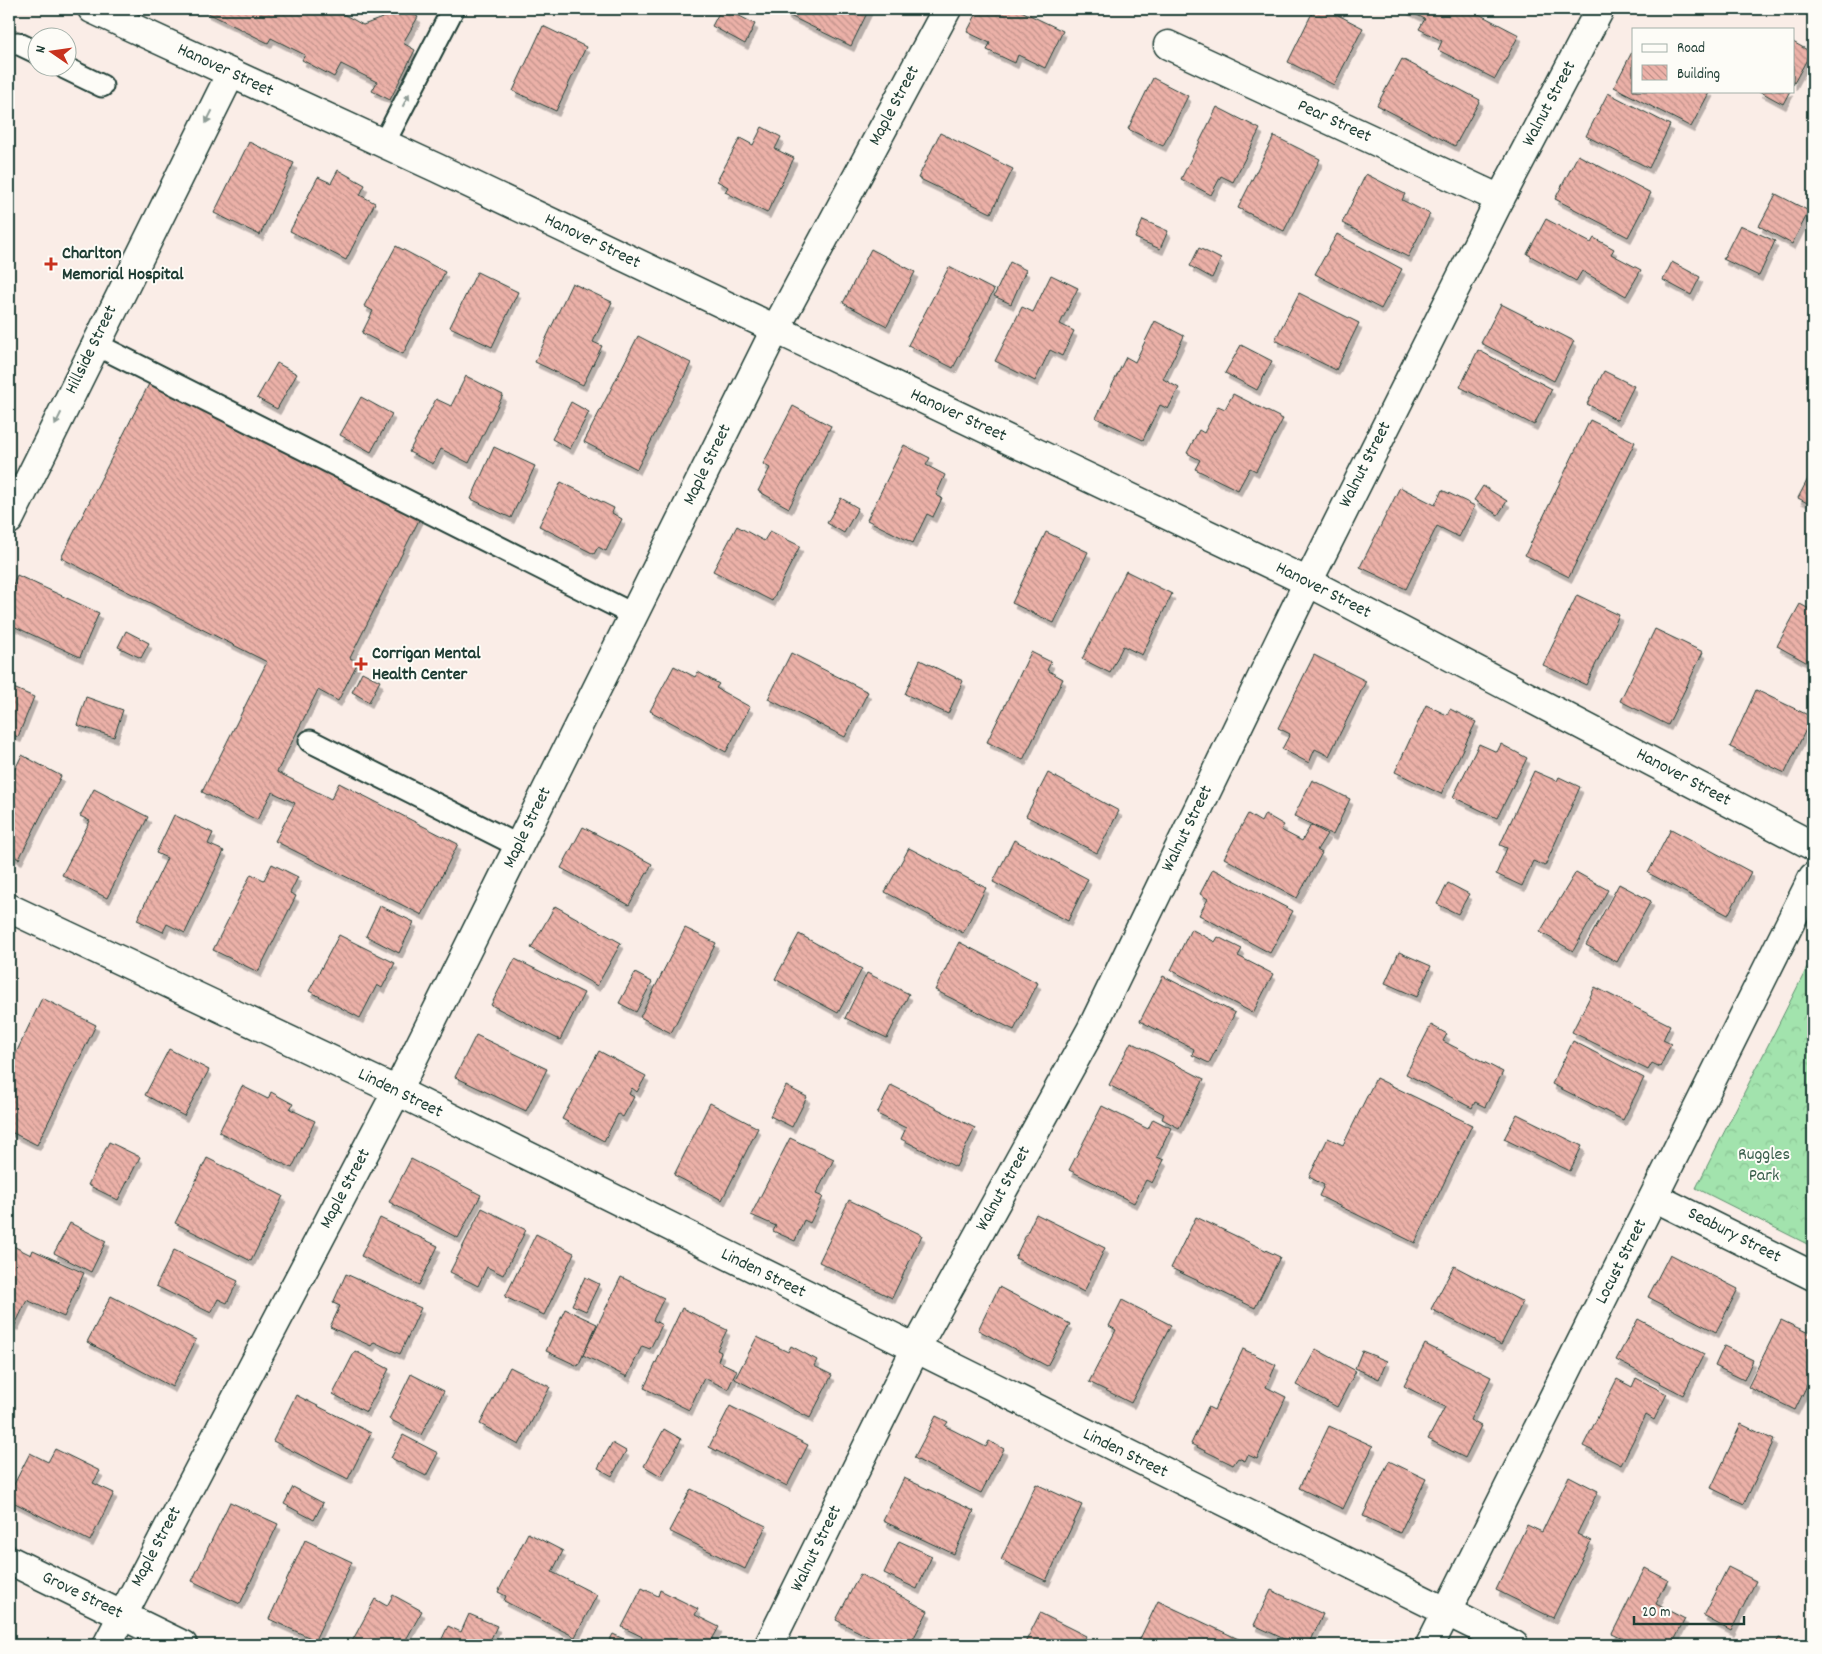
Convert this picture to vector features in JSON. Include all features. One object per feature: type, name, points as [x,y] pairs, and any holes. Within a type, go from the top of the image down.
[{"type":"street","name":"Maple Street","points":[[107,1645],[397,1092],[775,330],[947,9]]},
{"type":"street","name":"Walnut Street","points":[[769,1645],[915,1350],[1091,1030],[1308,582],[1500,200],[1600,9]]},
{"type":"street","name":"Hanover Street","points":[[107,12],[231,73],[384,143],[1308,582],[1813,846]]},
{"type":"street","name":"Pear Street","points":[[1168,45],[1500,200]]},
{"type":"street","name":"Hillside Street","points":[[9,520],[231,73]]},
{"type":"street","name":"Locust Street","points":[[1430,1645],[1813,877]]},
{"type":"street","name":"Linden Street","points":[[9,908],[397,1092],[1514,1645]]},
{"type":"street","name":"Seabury Street","points":[[1654,1197],[1813,1276]]},
{"type":"street","name":"Grove Street","points":[[9,1560],[183,1645]]},
{"type":"lane","points":[[384,143],[453,9]]},
{"type":"lane","points":[[17,43],[28,48]]},
{"type":"lane","points":[[78,74],[102,86]]},
{"type":"lane","points":[[95,344],[634,615]]},
{"type":"lane","points":[[310,741],[519,846]]},
{"type":"green space","name":"Ruggles Park","points":[[1813,956],[1813,1247],[1696,1188]]},
{"type":"building","points":[[207,9],[337,9],[363,25],[385,17],[390,9],[404,9],[418,17],[403,43],[415,50],[390,100],[372,91],[377,82],[341,64],[334,77],[302,60],[305,55],[271,38],[268,43],[206,12]]},
{"type":"building","points":[[721,9],[726,9],[755,24],[745,44],[712,26]]},
{"type":"building","points":[[788,9],[869,9],[851,46],[786,14]]},
{"type":"building","points":[[979,9],[1017,9],[1063,31],[1045,68],[1018,55],[1015,63],[987,50],[990,43],[967,32]]},
{"type":"building","points":[[1314,9],[1342,9],[1338,15],[1363,28],[1334,85],[1288,62]]},
{"type":"building","points":[[1405,9],[1469,9],[1519,35],[1495,79],[1438,50],[1442,41],[1419,29],[1425,19]]},
{"type":"building","points":[[543,26],[586,47],[556,111],[513,91]]},
{"type":"building","points":[[1794,43],[1811,52],[1794,83]]},
{"type":"building","points":[[1632,52],[1632,92],[1709,92],[1691,127],[1614,87]]},
{"type":"building","points":[[1402,59],[1480,100],[1455,146],[1377,105]]},
{"type":"building","points":[[1153,78],[1188,96],[1163,146],[1128,129]]},
{"type":"building","points":[[1761,92],[1789,92],[1783,104]]},
{"type":"building","points":[[1608,93],[1670,125],[1649,168],[1586,136]]},
{"type":"building","points":[[1217,107],[1260,129],[1233,182],[1221,176],[1211,195],[1181,179]]},
{"type":"building","points":[[762,127],[781,137],[775,149],[794,158],[767,213],[725,192],[728,187],[717,181],[740,138],[753,145]]},
{"type":"building","points":[[940,133],[1013,169],[991,213],[918,178]]},
{"type":"building","points":[[1274,136],[1320,159],[1284,231],[1238,208]]},
{"type":"building","points":[[249,142],[294,163],[260,235],[214,213]]},
{"type":"building","points":[[1578,155],[1651,193],[1628,237],[1555,199]]},
{"type":"building","points":[[338,170],[365,185],[360,195],[375,203],[346,260],[290,231],[318,177],[331,183]]},
{"type":"building","points":[[1366,174],[1405,194],[1402,200],[1430,214],[1408,257],[1342,223]]},
{"type":"building","points":[[1776,194],[1809,211],[1792,244],[1759,226]]},
{"type":"building","points":[[1546,219],[1591,243],[1594,238],[1614,249],[1611,254],[1641,270],[1626,296],[1582,271],[1576,281],[1527,254]]},
{"type":"building","points":[[1143,220],[1168,231],[1160,249],[1135,238]]},
{"type":"building","points":[[1740,225],[1775,241],[1759,276],[1723,259]]},
{"type":"building","points":[[1337,234],[1402,269],[1381,309],[1315,274]]},
{"type":"building","points":[[396,246],[445,272],[403,354],[362,333],[373,311],[364,306]]},
{"type":"building","points":[[1199,248],[1221,259],[1212,278],[1190,266]]},
{"type":"building","points":[[871,249],[915,272],[887,326],[843,303]]},
{"type":"building","points":[[1010,262],[1026,270],[1011,304],[994,296]]},
{"type":"building","points":[[1672,262],[1700,277],[1691,295],[1663,280]]},
{"type":"building","points":[[949,267],[994,290],[953,368],[908,345]]},
{"type":"building","points":[[477,272],[518,292],[492,347],[450,327]]},
{"type":"building","points":[[1051,275],[1078,288],[1060,324],[1074,331],[1062,356],[1050,350],[1035,381],[995,361],[1022,307],[1033,312]]},
{"type":"building","points":[[572,283],[612,302],[593,342],[602,346],[583,385],[535,362]]},
{"type":"building","points":[[1299,293],[1359,323],[1336,370],[1275,340]]},
{"type":"building","points":[[1501,304],[1574,341],[1554,381],[1481,343]]},
{"type":"building","points":[[1155,321],[1184,336],[1163,379],[1179,388],[1168,409],[1160,405],[1143,440],[1096,418],[1126,357],[1135,362]]},
{"type":"building","points":[[638,336],[691,363],[637,469],[584,442]]},
{"type":"building","points":[[1241,345],[1272,361],[1257,390],[1225,373]]},
{"type":"building","points":[[1478,350],[1552,389],[1534,425],[1460,387]]},
{"type":"building","points":[[277,363],[297,374],[277,409],[257,398]]},
{"type":"building","points":[[1604,371],[1634,386],[1617,420],[1587,404]]},
{"type":"building","points":[[153,376],[423,512],[350,658],[358,662],[338,701],[318,690],[277,772],[331,799],[339,783],[458,844],[422,915],[275,841],[295,803],[272,792],[257,820],[202,792],[267,662],[61,558]]},
{"type":"building","points":[[466,376],[503,395],[469,463],[441,449],[433,464],[409,452],[436,399],[451,406]]},
{"type":"building","points":[[1233,394],[1283,419],[1256,471],[1250,468],[1238,490],[1195,469],[1200,460],[1187,453],[1199,430],[1204,433],[1218,406],[1225,409]]},
{"type":"building","points":[[361,397],[392,414],[371,452],[340,435]]},
{"type":"building","points":[[571,402],[589,412],[570,449],[552,439]]},
{"type":"building","points":[[793,406],[831,426],[789,508],[758,491],[770,468],[763,464]]},
{"type":"building","points":[[1590,420],[1635,442],[1569,577],[1525,555]]},
{"type":"building","points":[[904,445],[930,458],[926,465],[945,475],[936,495],[942,498],[933,517],[927,514],[913,543],[867,520]]},
{"type":"building","points":[[494,447],[535,466],[511,518],[471,499]]},
{"type":"building","points":[[1813,469],[1813,506],[1798,498]]},
{"type":"building","points":[[561,482],[614,508],[612,513],[622,519],[606,551],[598,547],[594,554],[539,526]]},
{"type":"building","points":[[1483,486],[1507,501],[1498,515],[1474,500]]},
{"type":"building","points":[[1400,487],[1435,505],[1442,490],[1475,506],[1459,537],[1437,526],[1406,589],[1360,567]]},
{"type":"building","points":[[841,498],[858,508],[844,533],[827,523]]},
{"type":"building","points":[[737,526],[764,541],[770,531],[800,546],[772,601],[713,571]]},
{"type":"building","points":[[1046,532],[1088,552],[1054,623],[1012,603]]},
{"type":"building","points":[[1126,571],[1172,594],[1142,655],[1123,646],[1110,673],[1082,659]]},
{"type":"building","points":[[17,575],[99,613],[80,657],[9,624],[9,594]]},
{"type":"building","points":[[1577,595],[1619,615],[1586,685],[1543,665]]},
{"type":"building","points":[[1800,604],[1813,611],[1813,666],[1777,646]]},
{"type":"building","points":[[1655,629],[1703,652],[1668,725],[1620,701]]},
{"type":"building","points":[[126,631],[149,643],[141,658],[118,647]]},
{"type":"building","points":[[1031,652],[1051,662],[1047,670],[1063,679],[1023,760],[987,742]]},
{"type":"building","points":[[791,653],[868,692],[845,737],[768,699]]},
{"type":"building","points":[[1314,655],[1366,681],[1329,756],[1315,749],[1309,763],[1282,749],[1290,734],[1278,728]]},
{"type":"building","points":[[920,660],[963,681],[948,714],[905,694]]},
{"type":"building","points":[[674,666],[695,677],[698,672],[719,684],[716,688],[750,707],[726,752],[650,711]]},
{"type":"building","points":[[362,672],[380,681],[369,702],[352,692]]},
{"type":"building","points":[[9,686],[34,697],[18,737],[9,733]]},
{"type":"building","points":[[1756,690],[1812,717],[1785,773],[1730,747]]},
{"type":"building","points":[[86,697],[123,710],[114,737],[77,725]]},
{"type":"building","points":[[1426,705],[1447,715],[1450,709],[1476,722],[1441,794],[1395,772]]},
{"type":"building","points":[[1479,744],[1497,752],[1501,744],[1527,758],[1497,818],[1453,797]]},
{"type":"building","points":[[22,755],[61,776],[19,859],[9,854],[9,781]]},
{"type":"building","points":[[1534,771],[1557,781],[1559,777],[1580,787],[1545,866],[1533,861],[1522,886],[1496,874],[1507,848],[1500,845]]},
{"type":"building","points":[[1048,773],[1119,811],[1097,853],[1026,816]]},
{"type":"building","points":[[1312,780],[1350,799],[1333,835],[1294,816]]},
{"type":"building","points":[[94,789],[148,817],[107,898],[62,875],[90,821],[80,816]]},
{"type":"building","points":[[1248,814],[1261,822],[1265,814],[1284,825],[1281,830],[1302,841],[1311,825],[1327,834],[1317,850],[1322,853],[1297,898],[1224,858]]},
{"type":"building","points":[[174,815],[213,833],[208,844],[224,851],[185,933],[167,924],[163,932],[137,920],[167,858],[156,853]]},
{"type":"building","points":[[583,827],[652,864],[629,905],[561,868]]},
{"type":"building","points":[[1671,829],[1751,872],[1728,915],[1648,873]]},
{"type":"building","points":[[1014,840],[1088,879],[1068,921],[993,882]]},
{"type":"building","points":[[909,848],[986,888],[963,933],[885,892]]},
{"type":"building","points":[[272,864],[298,877],[290,893],[296,896],[258,972],[213,950],[251,874],[264,880]]},
{"type":"building","points":[[1213,869],[1293,911],[1270,953],[1199,915],[1208,899],[1200,894]]},
{"type":"building","points":[[1576,872],[1608,890],[1573,951],[1540,932]]},
{"type":"building","points":[[1448,883],[1469,894],[1458,914],[1437,904]]},
{"type":"building","points":[[1619,884],[1651,901],[1617,962],[1586,945]]},
{"type":"building","points":[[380,906],[414,922],[399,953],[366,936]]},
{"type":"building","points":[[555,906],[621,943],[597,986],[531,948]]},
{"type":"building","points":[[685,928],[716,943],[671,1033],[640,1017]]},
{"type":"building","points":[[1191,929],[1215,942],[1218,937],[1242,949],[1238,956],[1273,974],[1253,1013],[1171,970]]},
{"type":"building","points":[[799,934],[862,969],[838,1013],[775,979]]},
{"type":"building","points":[[339,935],[395,963],[382,988],[377,985],[360,1018],[309,991]]},
{"type":"building","points":[[959,942],[1038,983],[1014,1030],[935,990]]},
{"type":"building","points":[[1399,952],[1431,966],[1417,997],[1385,983]]},
{"type":"building","points":[[515,959],[584,993],[560,1040],[491,1005]]},
{"type":"building","points":[[635,973],[652,982],[636,1012],[619,1003]]},
{"type":"building","points":[[867,973],[909,994],[887,1038],[845,1018]]},
{"type":"building","points":[[1163,976],[1235,1013],[1209,1063],[1192,1055],[1194,1049],[1140,1021]]},
{"type":"building","points":[[1595,987],[1670,1025],[1663,1040],[1671,1044],[1660,1067],[1652,1063],[1648,1070],[1572,1032]]},
{"type":"building","points":[[42,998],[96,1025],[37,1145],[9,1131],[9,1068]]},
{"type":"building","points":[[1431,1025],[1447,1034],[1443,1041],[1503,1072],[1485,1107],[1475,1102],[1472,1108],[1406,1074]]},
{"type":"building","points":[[476,1035],[547,1069],[526,1111],[455,1077]]},
{"type":"building","points":[[1573,1041],[1644,1078],[1623,1120],[1552,1084]]},
{"type":"building","points":[[1131,1042],[1204,1079],[1179,1128],[1162,1119],[1164,1114],[1109,1085]]},
{"type":"building","points":[[169,1049],[209,1070],[184,1116],[145,1095]]},
{"type":"building","points":[[599,1051],[646,1076],[637,1092],[632,1088],[629,1094],[634,1097],[623,1117],[618,1114],[604,1141],[562,1119]]},
{"type":"building","points":[[1376,1078],[1472,1125],[1415,1243],[1319,1196],[1324,1185],[1309,1177],[1328,1138],[1343,1145]]},
{"type":"building","points":[[891,1085],[975,1128],[956,1167],[901,1139],[906,1128],[877,1114]]},
{"type":"building","points":[[242,1086],[268,1099],[271,1092],[293,1104],[290,1109],[315,1121],[292,1168],[219,1132]]},
{"type":"building","points":[[786,1086],[807,1097],[792,1127],[770,1116]]},
{"type":"building","points":[[710,1103],[758,1128],[722,1200],[674,1175]]},
{"type":"building","points":[[1102,1106],[1148,1129],[1153,1119],[1171,1128],[1157,1157],[1164,1160],[1152,1183],[1146,1180],[1134,1203],[1069,1170]]},
{"type":"building","points":[[1517,1114],[1582,1146],[1570,1171],[1504,1139]]},
{"type":"building","points":[[790,1138],[834,1159],[816,1194],[823,1197],[810,1223],[804,1220],[795,1241],[773,1231],[776,1226],[751,1215]]},
{"type":"building","points":[[109,1142],[140,1157],[118,1200],[88,1185]]},
{"type":"building","points":[[207,1158],[283,1196],[251,1261],[175,1223]]},
{"type":"building","points":[[411,1159],[481,1195],[458,1238],[389,1202]]},
{"type":"building","points":[[849,1200],[922,1235],[892,1298],[819,1262]]},
{"type":"building","points":[[482,1208],[526,1230],[503,1275],[487,1267],[478,1286],[450,1272]]},
{"type":"building","points":[[1036,1214],[1105,1248],[1084,1292],[1015,1258]]},
{"type":"building","points":[[1196,1217],[1280,1257],[1255,1308],[1171,1268]]},
{"type":"building","points":[[380,1218],[438,1246],[419,1285],[361,1256]]},
{"type":"building","points":[[70,1223],[106,1241],[91,1272],[54,1253]]},
{"type":"building","points":[[536,1234],[574,1253],[544,1315],[505,1297]]},
{"type":"building","points":[[9,1244],[31,1255],[33,1250],[84,1273],[64,1317],[27,1300],[15,1325],[9,1322],[9,1296],[11,1290],[9,1289]]},
{"type":"building","points":[[174,1250],[238,1281],[227,1303],[218,1299],[211,1313],[156,1286]]},
{"type":"building","points":[[1670,1254],[1738,1289],[1716,1332],[1648,1297]]},
{"type":"building","points":[[1454,1266],[1523,1302],[1501,1345],[1431,1309]]},
{"type":"building","points":[[346,1274],[421,1308],[400,1354],[374,1342],[371,1346],[330,1327],[340,1306],[333,1303]]},
{"type":"building","points":[[585,1277],[599,1284],[586,1311],[572,1305]]},
{"type":"building","points":[[621,1277],[664,1298],[653,1320],[662,1325],[650,1349],[642,1346],[627,1377],[583,1355]]},
{"type":"building","points":[[999,1287],[1070,1324],[1047,1366],[978,1330]]},
{"type":"building","points":[[111,1296],[196,1340],[172,1387],[87,1342]]},
{"type":"building","points":[[1122,1300],[1171,1325],[1131,1403],[1089,1382],[1116,1330],[1109,1326]]},
{"type":"building","points":[[682,1308],[727,1330],[717,1350],[721,1352],[718,1361],[737,1370],[728,1389],[704,1378],[689,1410],[644,1388]]},
{"type":"building","points":[[565,1309],[597,1324],[578,1366],[546,1351]]},
{"type":"building","points":[[1638,1319],[1704,1354],[1683,1395],[1616,1360]]},
{"type":"building","points":[[1781,1320],[1813,1335],[1813,1373],[1795,1410],[1748,1387]]},
{"type":"building","points":[[757,1337],[788,1352],[791,1346],[817,1360],[814,1366],[832,1375],[810,1418],[735,1379]]},
{"type":"building","points":[[1425,1344],[1491,1377],[1470,1420],[1481,1426],[1465,1458],[1428,1439],[1445,1407],[1404,1386]]},
{"type":"building","points":[[1724,1346],[1753,1360],[1744,1380],[1715,1366]]},
{"type":"building","points":[[1243,1349],[1276,1365],[1266,1387],[1286,1397],[1257,1459],[1248,1455],[1245,1461],[1238,1458],[1233,1465],[1191,1444],[1208,1407],[1214,1410]]},
{"type":"building","points":[[1316,1349],[1356,1371],[1337,1407],[1296,1385]]},
{"type":"building","points":[[355,1351],[389,1369],[366,1412],[333,1394]]},
{"type":"building","points":[[1362,1351],[1387,1361],[1379,1379],[1355,1368]]},
{"type":"building","points":[[510,1367],[550,1387],[519,1445],[480,1424]]},
{"type":"building","points":[[411,1374],[444,1391],[421,1435],[389,1419]]},
{"type":"building","points":[[1636,1378],[1667,1394],[1654,1420],[1646,1415],[1621,1465],[1583,1446],[1617,1379],[1632,1387]]},
{"type":"building","points":[[296,1395],[371,1433],[348,1479],[273,1441]]},
{"type":"building","points":[[730,1406],[808,1445],[787,1486],[709,1447]]},
{"type":"building","points":[[936,1416],[948,1422],[945,1426],[986,1447],[989,1441],[1004,1449],[981,1493],[914,1458]]},
{"type":"building","points":[[1741,1424],[1774,1440],[1744,1504],[1711,1488]]},
{"type":"building","points":[[1329,1426],[1373,1446],[1343,1509],[1299,1488]]},
{"type":"building","points":[[664,1429],[681,1439],[661,1476],[644,1466]]},
{"type":"building","points":[[403,1435],[438,1453],[426,1476],[391,1458]]},
{"type":"building","points":[[612,1443],[626,1451],[612,1476],[598,1468]]},
{"type":"building","points":[[55,1449],[100,1471],[93,1483],[114,1493],[90,1541],[9,1500],[9,1494],[30,1453],[48,1462]]},
{"type":"building","points":[[1389,1461],[1426,1479],[1400,1533],[1363,1516]]},
{"type":"building","points":[[1569,1476],[1598,1491],[1577,1534],[1591,1541],[1553,1618],[1496,1590],[1527,1525],[1542,1532]]},
{"type":"building","points":[[904,1478],[974,1511],[954,1554],[883,1521]]},
{"type":"building","points":[[1036,1484],[1082,1505],[1046,1581],[1001,1560]]},
{"type":"building","points":[[293,1487],[323,1503],[314,1520],[284,1504]]},
{"type":"building","points":[[691,1489],[766,1526],[745,1569],[669,1531]]},
{"type":"building","points":[[230,1502],[278,1524],[240,1604],[192,1581]]},
{"type":"building","points":[[528,1533],[563,1551],[552,1572],[597,1595],[575,1637],[504,1601],[506,1596],[498,1592]]},
{"type":"building","points":[[305,1540],[352,1562],[315,1640],[269,1619]]},
{"type":"building","points":[[899,1541],[932,1556],[917,1589],[884,1573]]},
{"type":"building","points":[[1728,1567],[1756,1581],[1731,1631],[1703,1616]]},
{"type":"building","points":[[1645,1568],[1668,1580],[1656,1604],[1685,1619],[1672,1645],[1636,1645],[1612,1634]]},
{"type":"building","points":[[860,1574],[928,1611],[910,1645],[884,1645],[836,1620]]},
{"type":"building","points":[[642,1588],[658,1596],[660,1590],[698,1609],[695,1615],[719,1627],[709,1645],[659,1645],[622,1627]]},
{"type":"building","points":[[1271,1590],[1323,1614],[1309,1645],[1297,1645],[1254,1625]]},
{"type":"building","points":[[393,1595],[422,1611],[403,1645],[350,1645],[375,1599],[387,1606]]},
{"type":"building","points":[[1158,1601],[1251,1645],[1137,1645]]},
{"type":"building","points":[[1040,1613],[1086,1636],[1081,1645],[1024,1645]]},
{"type":"building","points":[[469,1614],[497,1626],[488,1645],[439,1645],[448,1626],[461,1632]]},
{"type":"building","points":[[613,1634],[636,1645],[607,1645]]},
{"type":"building","points":[[9,1638],[22,1645],[9,1645]]},
{"type":"building","points":[[1779,1638],[1794,1645],[1775,1645]]},
{"type":"place","name":"Charlton Memorial Hospital","points":[[51,264]]},
{"type":"place","name":"Corrigan Mental Health Center","points":[[361,664]]}]
